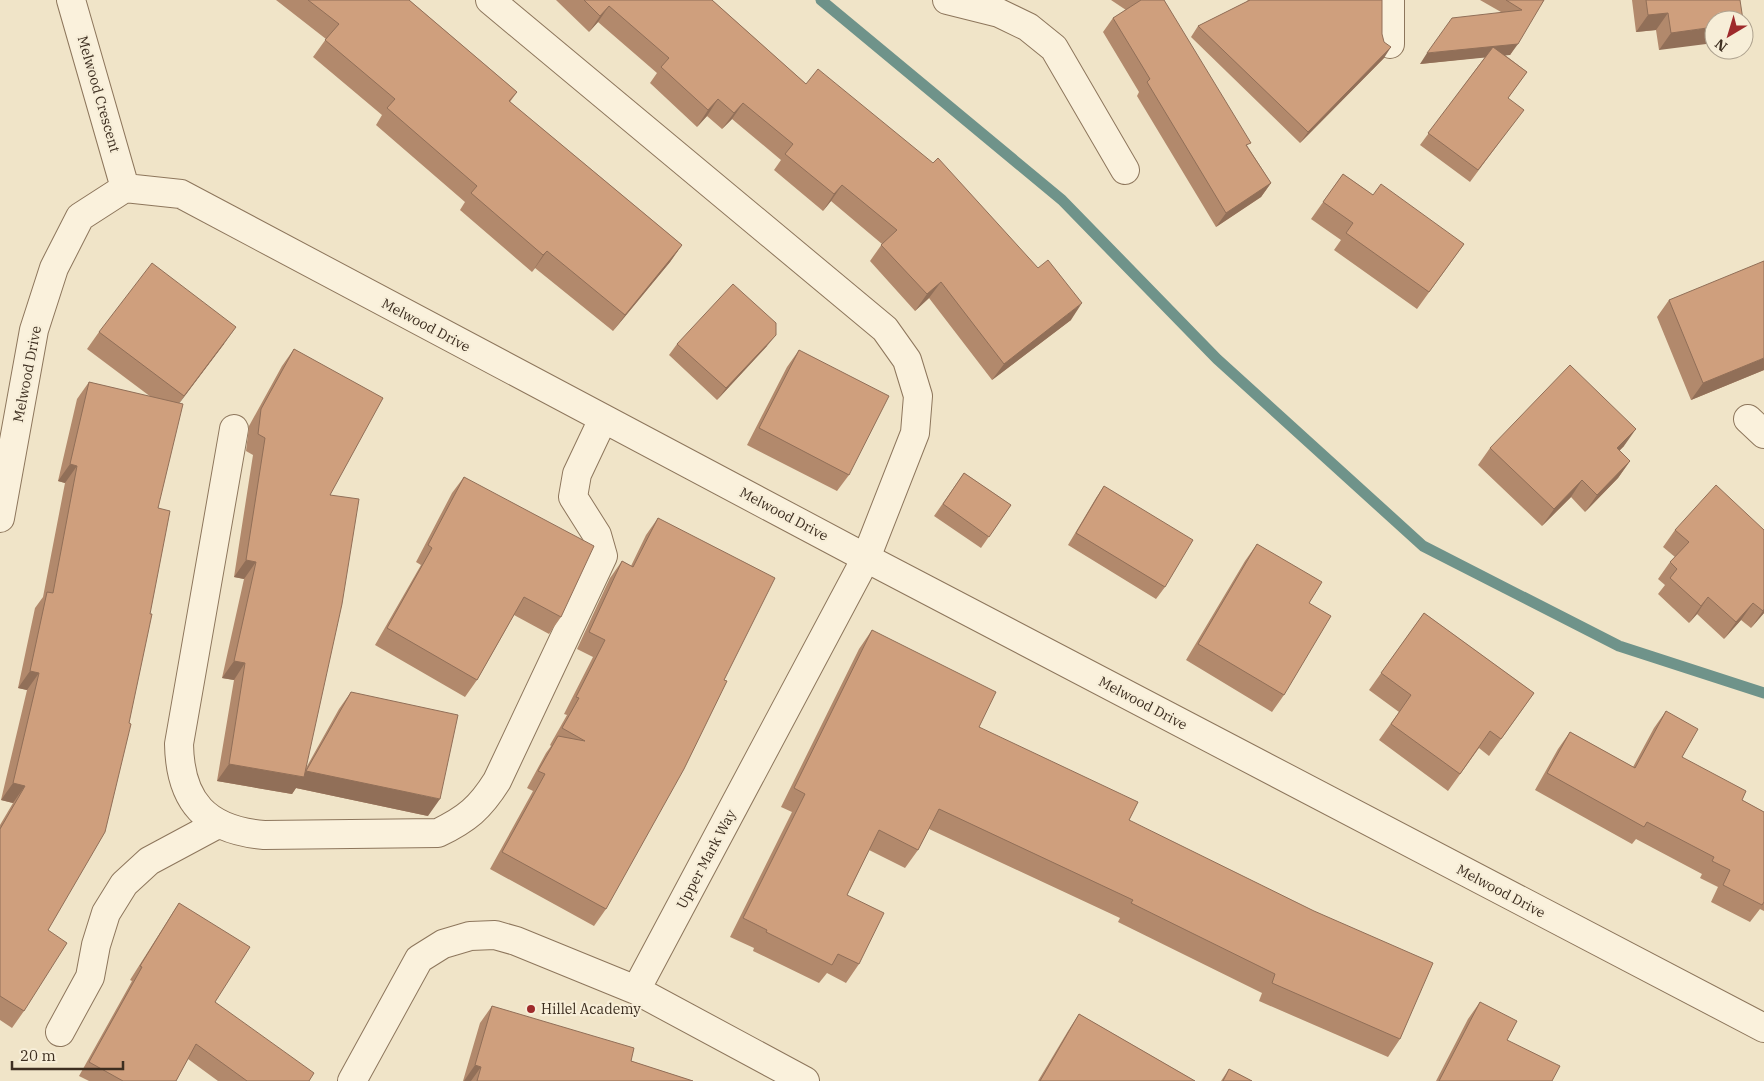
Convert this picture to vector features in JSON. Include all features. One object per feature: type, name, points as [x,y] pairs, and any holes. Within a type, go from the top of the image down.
[{"type":"street","name":"Melwood Crescent","points":[[71,0],[125,188]]},
{"type":"street","name":"Upper Mark Way","points":[[490,0],[885,330],[907,360],[918,396],[915,433],[866,558],[636,990]]},
{"type":"street","points":[[947,0],[999,13],[1028,27],[1054,48],[1126,170]]},
{"type":"street","points":[[1390,0],[1390,44]]},
{"type":"street","name":"Melwood Drive","points":[[0,518],[34,330],[54,268],[80,217],[125,188],[181,194],[866,558],[1764,1028]]},
{"type":"street","points":[[234,429],[180,744],[180,768],[187,789],[200,809],[218,824],[240,833],[264,835],[438,833],[462,821],[483,803],[497,781],[603,556],[597,535],[573,497],[577,474],[603,419]]},
{"type":"street","points":[[60,1032],[90,977],[96,945],[106,912],[124,884],[149,860],[218,824]]},
{"type":"street","points":[[352,1081],[419,959],[443,944],[470,936],[495,935],[516,941],[636,990],[806,1081]]},
{"type":"building","points":[[308,0],[409,0],[517,92],[509,101],[682,245],[625,315],[547,251],[543,255],[471,193],[477,186],[387,108],[395,99],[325,40],[339,24]]},
{"type":"building","points":[[584,0],[712,0],[806,84],[818,69],[933,163],[938,158],[1038,268],[1048,260],[1082,303],[1004,364],[941,282],[927,294],[881,245],[897,230],[842,185],[834,194],[785,154],[793,144],[743,103],[734,113],[718,99],[708,110],[661,67],[669,58],[609,6],[600,16]]},
{"type":"building","points":[[1141,0],[1164,0],[1251,143],[1246,145],[1271,183],[1226,213],[1147,82],[1150,79],[1113,18]]},
{"type":"building","points":[[1250,0],[1382,0],[1382,34],[1384,42],[1391,47],[1308,132],[1198,26]]},
{"type":"building","points":[[1506,0],[1544,0],[1518,44],[1427,53],[1452,18],[1522,10]]},
{"type":"building","points":[[1646,0],[1740,0],[1742,10],[1704,10],[1704,28],[1671,33],[1668,13],[1648,15]]},
{"type":"building","points":[[1493,47],[1527,72],[1508,98],[1524,110],[1478,170],[1428,133]]},
{"type":"building","points":[[1343,174],[1373,195],[1381,184],[1464,244],[1429,292],[1346,233],[1353,223],[1323,202]]},
{"type":"building","points":[[1764,261],[1764,358],[1703,383],[1669,300]]},
{"type":"building","points":[[152,263],[236,327],[184,396],[99,332]]},
{"type":"building","points":[[733,284],[776,323],[776,335],[726,388],[677,344]]},
{"type":"building","points":[[294,349],[383,398],[330,495],[359,499],[342,604],[304,777],[229,764],[245,663],[234,661],[256,562],[246,560],[265,438],[258,434],[261,409]]},
{"type":"building","points":[[799,350],[889,396],[849,475],[759,428]]},
{"type":"building","points":[[1570,365],[1636,429],[1617,448],[1630,461],[1597,495],[1582,480],[1554,509],[1490,448]]},
{"type":"building","points":[[89,382],[183,404],[158,508],[170,511],[150,614],[152,614],[129,723],[131,724],[105,832],[48,930],[67,943],[24,1011],[0,996],[0,829],[25,786],[13,783],[39,673],[30,671],[47,592],[53,593],[77,466],[70,464]]},
{"type":"building","points":[[964,473],[1011,505],[989,537],[943,504]]},
{"type":"building","points":[[464,477],[594,546],[561,617],[524,597],[477,680],[387,628],[432,548],[428,545]]},
{"type":"building","points":[[1716,485],[1764,530],[1764,609],[1763,611],[1753,603],[1736,622],[1708,597],[1701,606],[1670,578],[1677,569],[1670,562],[1689,542],[1675,530]]},
{"type":"building","points":[[1104,486],[1193,540],[1165,587],[1076,533]]},
{"type":"building","points":[[658,518],[775,578],[724,680],[727,681],[684,769],[606,909],[502,852],[545,774],[538,771],[558,736],[585,741],[562,728],[579,698],[576,697],[605,640],[589,632],[622,561],[633,567]]},
{"type":"building","points":[[1257,544],[1322,582],[1309,603],[1331,616],[1284,695],[1198,644]]},
{"type":"building","points":[[1424,613],[1534,693],[1501,739],[1490,731],[1460,774],[1391,724],[1411,695],[1381,673]]},
{"type":"building","points":[[872,630],[996,692],[979,727],[1138,802],[1129,820],[1314,911],[1433,963],[1400,1039],[1272,983],[1275,974],[1131,903],[1133,900],[939,809],[918,850],[879,830],[847,895],[884,913],[859,964],[838,954],[832,965],[766,932],[767,930],[743,918],[805,794],[794,788]]},
{"type":"building","points":[[351,692],[458,715],[440,799],[306,771]]},
{"type":"building","points":[[1666,711],[1698,729],[1682,757],[1746,791],[1742,800],[1764,812],[1764,902],[1762,905],[1723,885],[1730,870],[1712,861],[1714,857],[1647,822],[1644,827],[1547,773],[1570,732],[1635,768]]},
{"type":"building","points":[[179,903],[250,947],[215,1002],[314,1073],[309,1081],[247,1081],[196,1044],[176,1081],[123,1081],[89,1062],[142,967],[140,966]]},
{"type":"building","points":[[1480,1002],[1517,1021],[1507,1040],[1560,1066],[1552,1081],[1439,1081]]},
{"type":"building","points":[[492,1006],[634,1048],[631,1061],[693,1081],[477,1081],[481,1067],[475,1065]]},
{"type":"building","points":[[1079,1014],[1195,1081],[1040,1081]]},
{"type":"building","points":[[1229,1069],[1252,1081],[1223,1081]]},
{"type":"waterway","points":[[821,0],[1062,200],[1217,359],[1423,546],[1619,646],[1764,693]]},
{"type":"place","name":"Hillel Academy","points":[[531,1009]]}]
